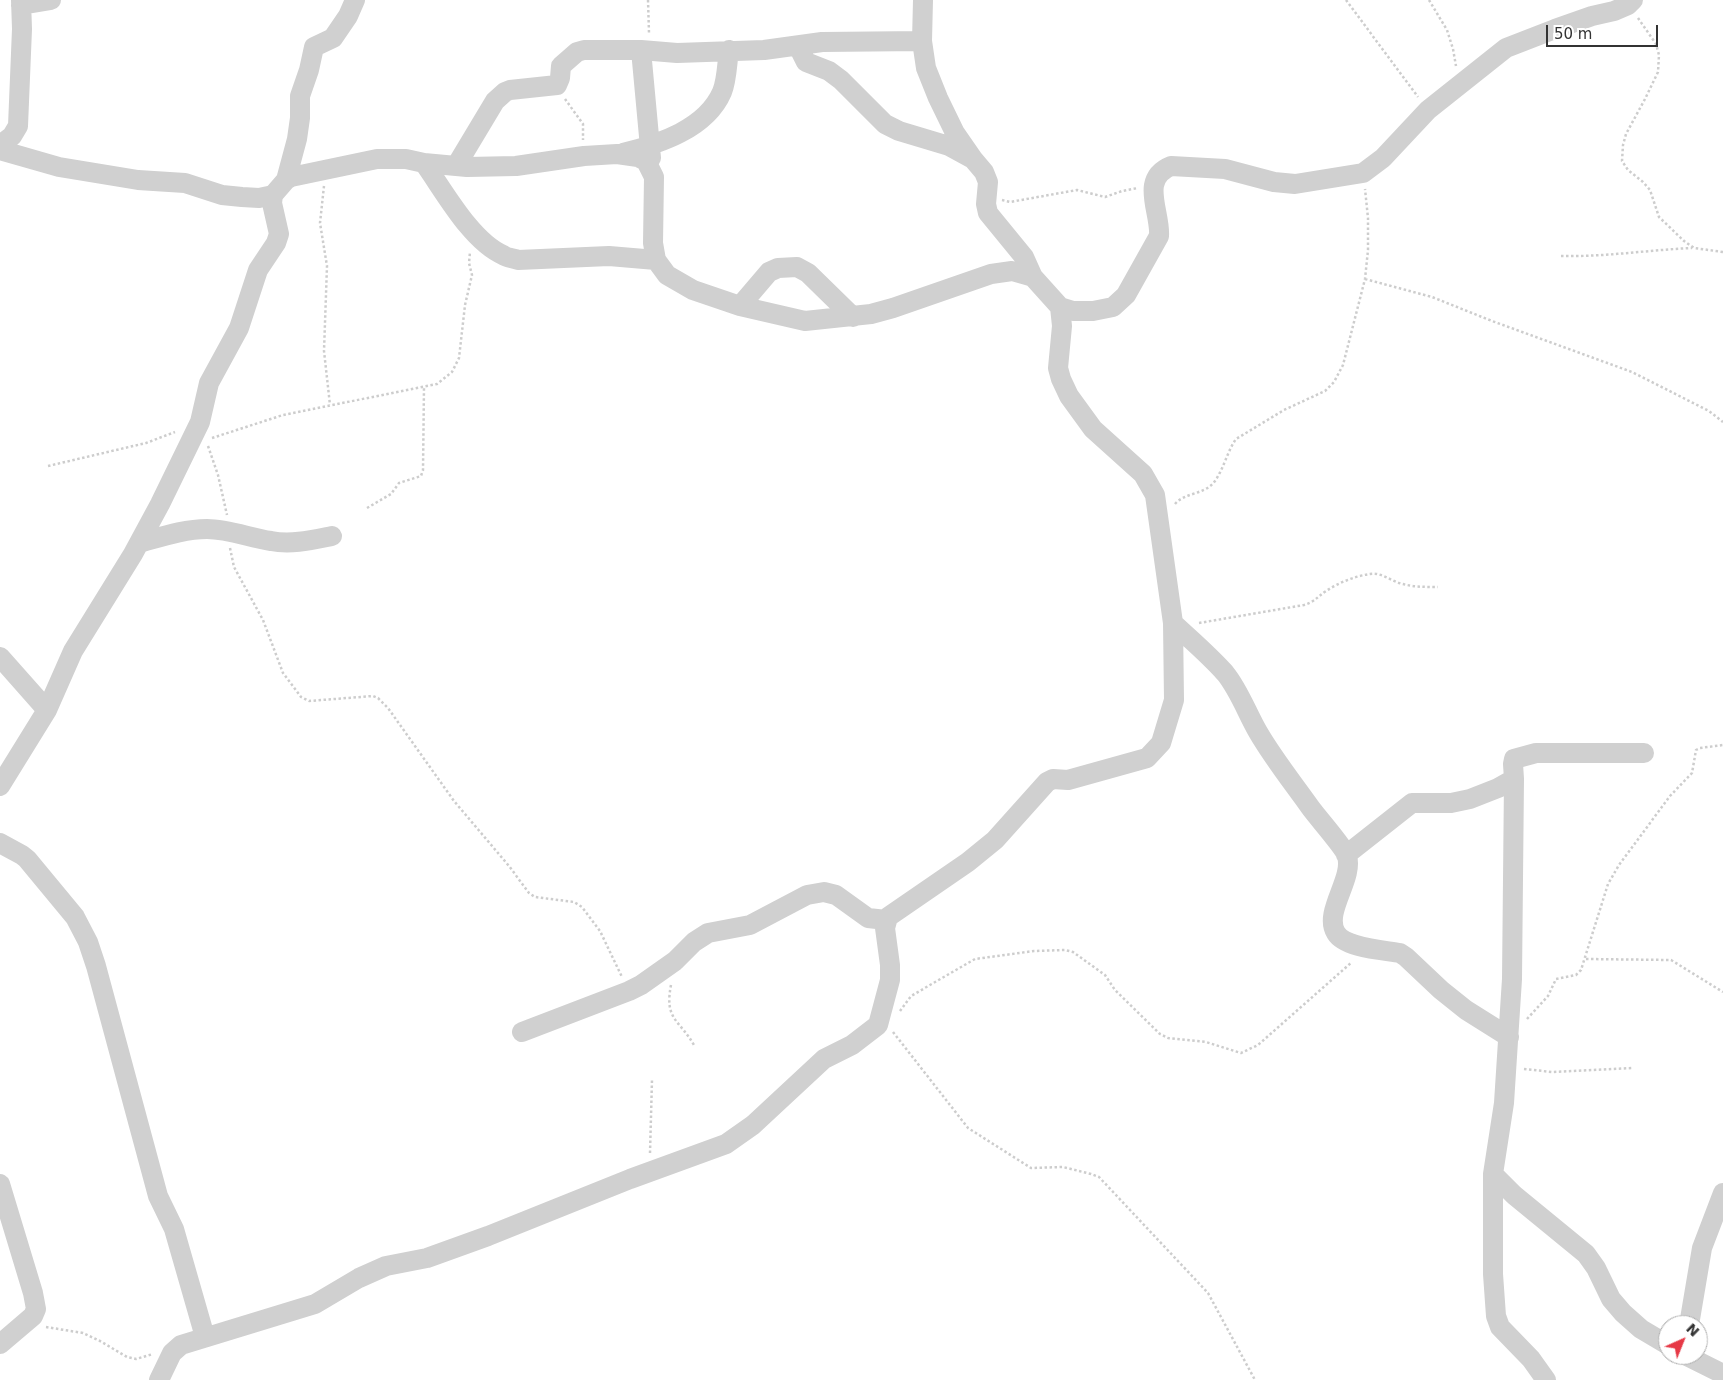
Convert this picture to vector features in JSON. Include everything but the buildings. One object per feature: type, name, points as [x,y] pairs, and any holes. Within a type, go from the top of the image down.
[{"type":"street","points":[[0,145],[12,136],[18,126],[22,29],[21,2],[51,0]]},
{"type":"street","points":[[0,786],[48,710],[73,650],[139,543],[200,422],[210,383],[239,328],[260,266],[278,240],[279,234],[272,202],[298,139],[300,96],[309,70],[314,47],[333,38],[356,0]]},
{"type":"street","points":[[923,0],[922,41],[926,68],[955,133],[984,172],[988,182],[986,204],[988,214],[1020,251],[1033,277],[1060,307],[1073,311],[1093,311],[1113,307],[1126,295],[1159,236],[1160,226],[1152,198],[1154,184],[1160,172],[1171,166],[1225,169],[1274,182],[1295,184],[1363,173],[1383,158],[1428,110],[1506,48],[1592,16],[1614,11],[1631,2]]},
{"type":"street","points":[[456,166],[494,101],[510,90],[557,84],[560,78],[561,66],[577,52],[584,50],[677,53],[764,50],[822,42],[922,41]]},
{"type":"street","points":[[798,46],[806,62],[829,71],[841,80],[885,124],[899,131],[949,146],[973,159]]},
{"type":"street","points":[[0,150],[59,167],[138,180],[185,183],[222,195],[259,198],[279,188],[291,177],[377,159],[406,159],[456,166],[516,166],[584,156],[617,154],[651,146],[692,125],[709,113],[723,90],[729,50]]},
{"type":"street","points":[[645,51],[652,170],[655,183],[653,243],[656,260],[668,275],[693,290],[740,306],[805,321],[871,314],[991,274],[1012,270],[1033,277]]},
{"type":"street","points":[[617,154],[638,157],[646,161],[652,170]]},
{"type":"street","points":[[424,163],[472,230],[492,249],[504,256],[518,260],[609,256],[656,260]]},
{"type":"street","points":[[740,306],[769,272],[778,268],[797,267],[808,273],[852,317]]},
{"type":"street","points":[[159,1380],[172,1353],[181,1345],[315,1304],[359,1278],[386,1266],[427,1258],[444,1252],[726,1144],[753,1125],[824,1059],[852,1046],[890,1014],[890,965],[884,928],[886,920],[891,914],[968,862],[995,840],[1047,782],[1053,779],[1068,780],[1147,758],[1154,752],[1161,743],[1174,700],[1175,625],[1155,495],[1143,474],[1093,429],[1069,396],[1058,368],[1062,326],[1060,307]]},
{"type":"street","points":[[139,543],[187,530],[208,529],[272,542],[300,542],[332,536]]},
{"type":"street","points":[[1175,625],[1224,672],[1235,687],[1259,733],[1346,855],[1347,872],[1335,908],[1333,925],[1340,938],[1355,945],[1400,953],[1440,990],[1466,1010],[1509,1037]]},
{"type":"street","points":[[0,657],[48,710]]},
{"type":"street","points":[[1546,1380],[1532,1359],[1500,1327],[1496,1316],[1494,1174],[1504,1103],[1512,980],[1513,764],[1514,759],[1536,753],[1644,753]]},
{"type":"street","points":[[1346,855],[1412,803],[1451,803],[1470,799],[1498,788],[1514,779]]},
{"type":"street","points":[[0,843],[26,859],[75,917],[88,942],[158,1196],[174,1229],[205,1337]]},
{"type":"street","points":[[522,1032],[628,991],[675,962],[694,942],[708,933],[750,925],[807,894],[824,892],[836,895],[868,918],[886,920]]},
{"type":"street","points":[[1494,1174],[1514,1195],[1586,1254],[1596,1268],[1611,1299],[1641,1329],[1658,1339]]},
{"type":"street","points":[[0,1184],[33,1293],[36,1309],[33,1316],[0,1344]]},
{"type":"street","points":[[1691,1315],[1702,1248],[1723,1192]]},
{"type":"street","points":[[1705,1365],[1723,1374]]},
{"type":"path","points":[[645,51],[648,0]]},
{"type":"path","points":[[1346,0],[1428,110]]},
{"type":"path","points":[[1428,0],[1447,30],[1453,49],[1459,85]]},
{"type":"path","points":[[1631,2],[1656,44],[1659,55],[1658,72],[1622,145],[1622,161],[1628,170],[1644,182],[1650,190],[1659,217],[1694,248]]},
{"type":"path","points":[[557,84],[568,104],[583,124],[584,156]]},
{"type":"path","points":[[325,170],[320,223],[326,266],[324,351],[331,405]]},
{"type":"path","points":[[1173,506],[1179,499],[1206,489],[1215,482],[1236,439],[1284,410],[1325,392],[1334,382],[1343,365],[1365,278],[1368,250],[1368,218],[1363,173]]},
{"type":"path","points":[[988,193],[1001,200],[1010,202],[1077,190],[1105,197],[1154,184]]},
{"type":"path","points":[[472,230],[469,263],[472,275],[465,305],[458,358],[452,372],[437,384],[283,415],[205,440],[218,475],[234,566],[263,620],[283,673],[291,686],[301,697],[309,701],[373,696],[378,698],[388,708],[454,801],[509,866],[529,893],[535,897],[574,902],[582,907],[600,931],[628,991]]},
{"type":"path","points":[[1561,256],[1591,257],[1637,251],[1694,248],[1723,252]]},
{"type":"path","points":[[1365,278],[1432,297],[1632,372],[1709,411],[1723,422]]},
{"type":"path","points":[[366,508],[391,494],[399,483],[421,476],[423,462],[424,387]]},
{"type":"path","points":[[48,466],[146,443],[200,422]]},
{"type":"path","points":[[1175,625],[1304,605],[1314,602],[1326,591],[1345,582],[1370,574],[1377,574],[1398,583],[1415,587],[1438,587]]},
{"type":"path","points":[[1509,1037],[1539,1008],[1548,996],[1556,979],[1576,975],[1582,970],[1608,884],[1619,865],[1670,796],[1692,773],[1696,750],[1723,745]]},
{"type":"path","points":[[1255,1380],[1208,1293],[1099,1177],[1063,1167],[1031,1168],[968,1128],[890,1014],[912,996],[975,959],[1034,950],[1065,950],[1074,952],[1101,971],[1115,990],[1160,1034],[1168,1038],[1206,1042],[1241,1053],[1258,1045],[1368,948]]},
{"type":"path","points":[[1586,959],[1671,960],[1723,992]]},
{"type":"path","points":[[675,962],[668,1007],[671,1015],[689,1036],[695,1047]]},
{"type":"path","points":[[1505,1067],[1552,1072],[1632,1068]]},
{"type":"path","points":[[650,1172],[652,1080]]},
{"type":"path","points":[[25,1323],[83,1333],[127,1357],[136,1359],[154,1353]]}]
